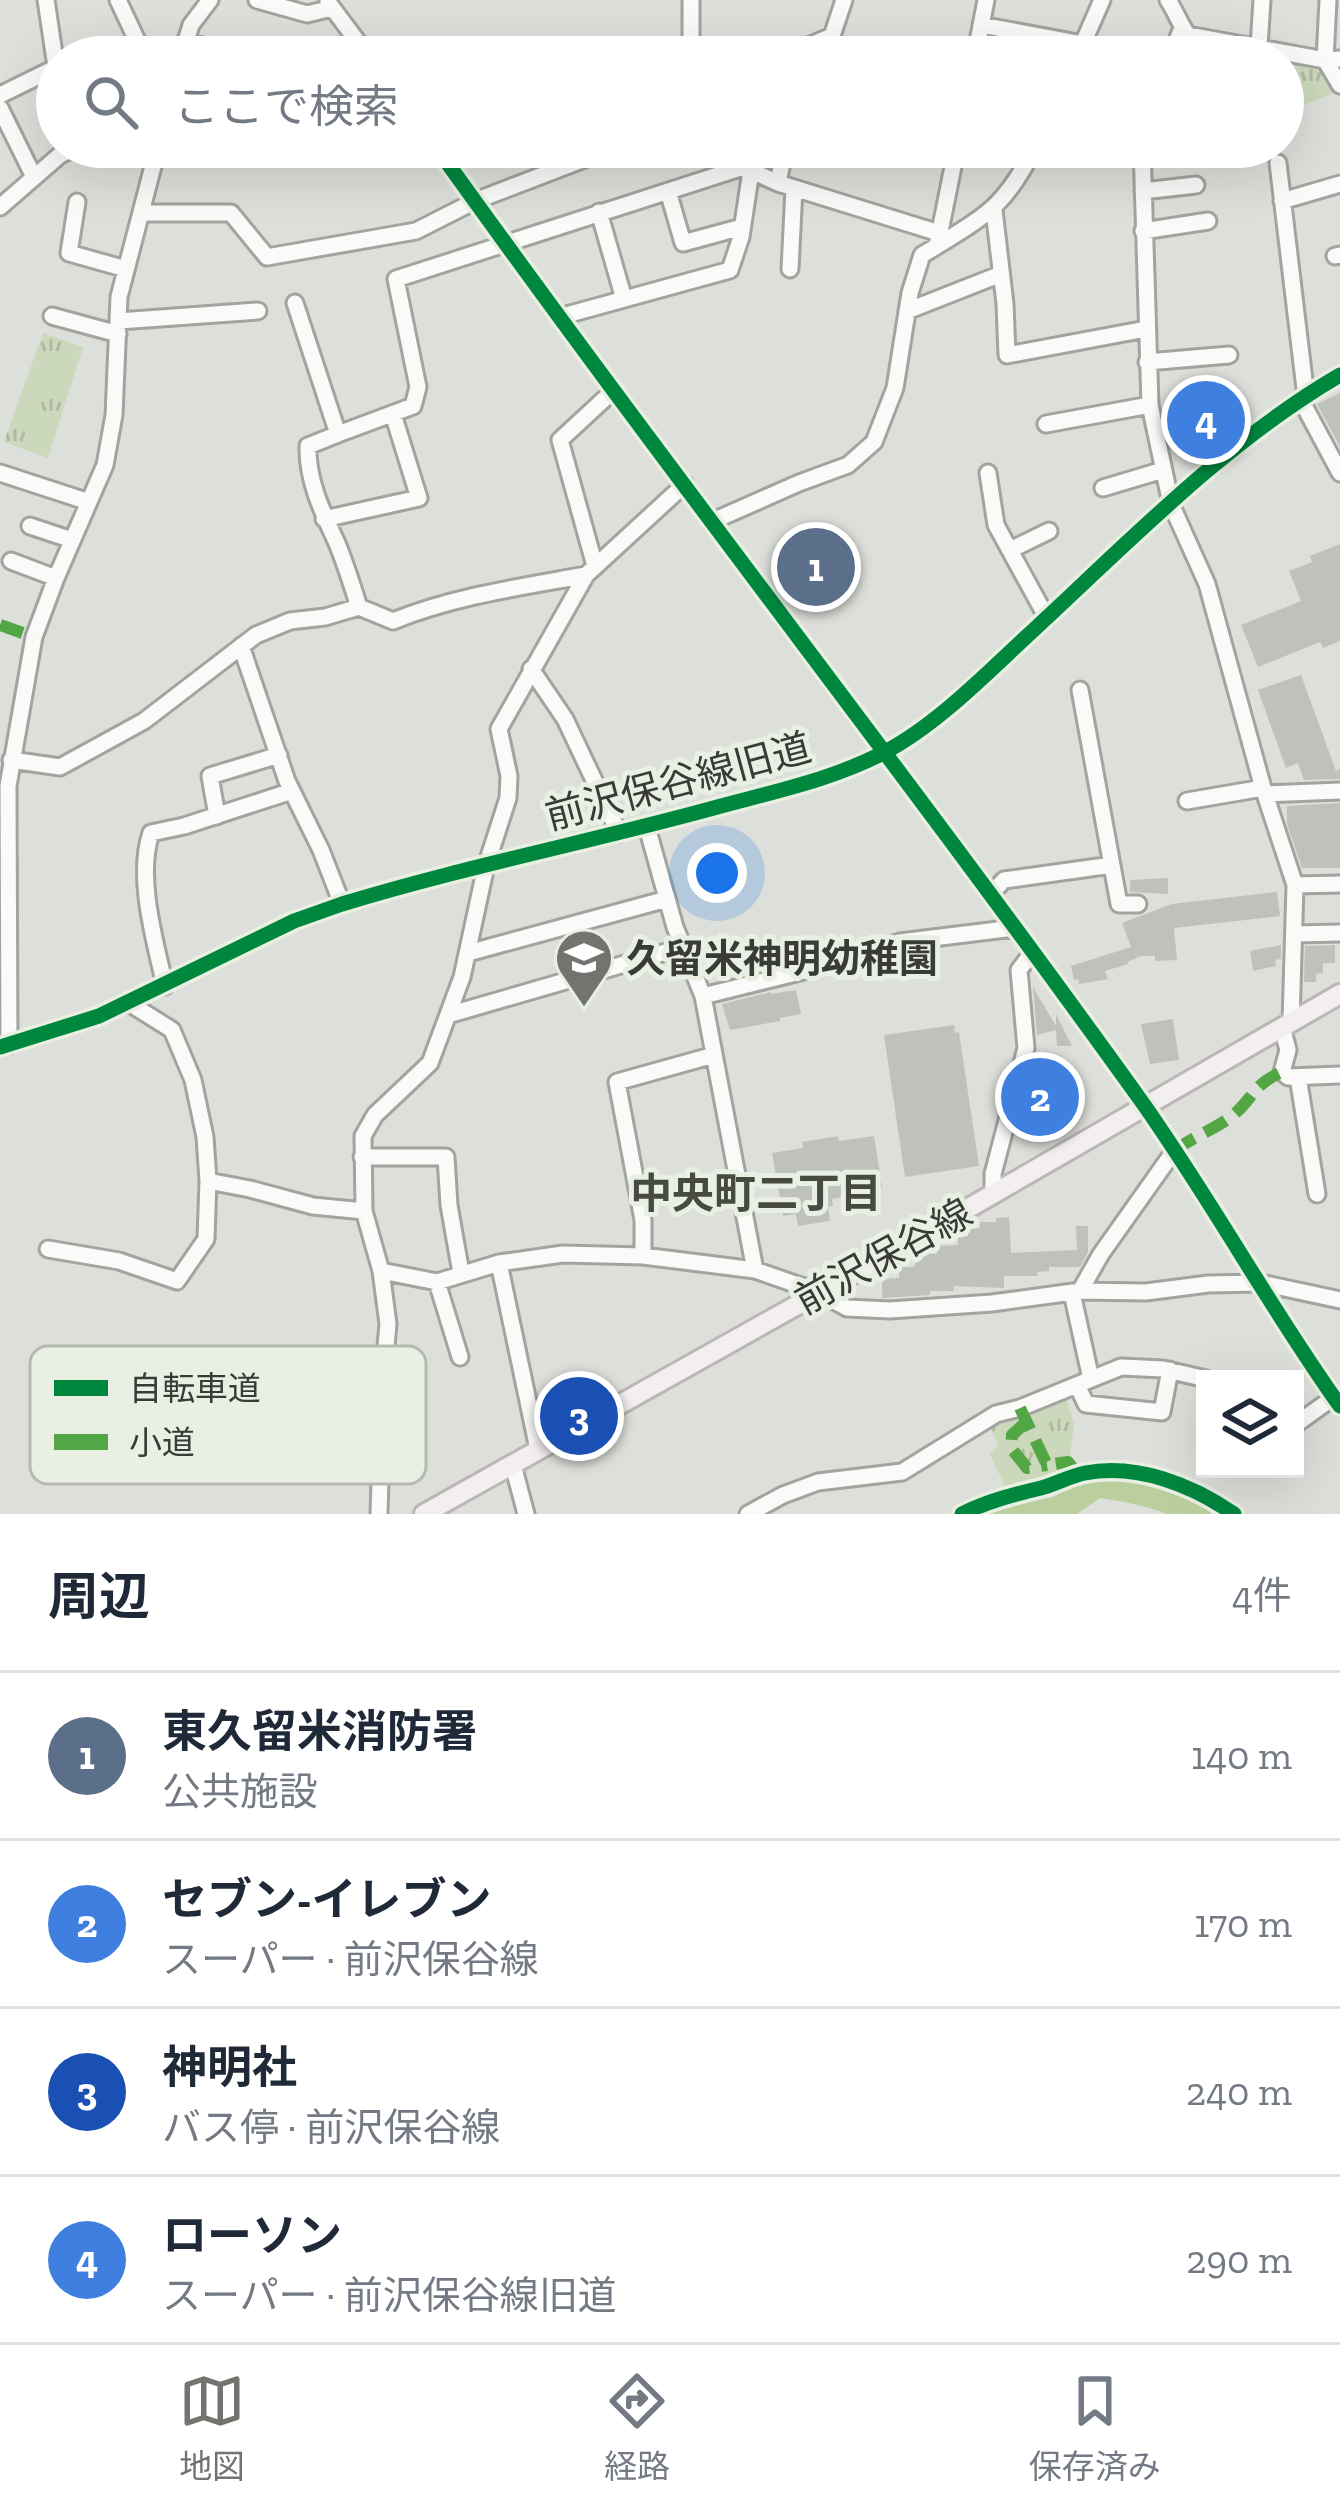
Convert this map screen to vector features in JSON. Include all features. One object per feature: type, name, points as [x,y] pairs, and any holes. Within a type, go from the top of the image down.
[{"type":"main road","name":"前沢保谷線","points":[[424,1514],[1340,994]]},
{"type":"street","points":[[46,0],[51,36]]},
{"type":"street","points":[[118,0],[135,36]]},
{"type":"street","points":[[187,36],[210,0]]},
{"type":"street","points":[[257,0],[307,14],[329,4],[353,36]]},
{"type":"street","points":[[686,36],[691,0]]},
{"type":"street","points":[[832,36],[844,0]]},
{"type":"street","points":[[979,36],[986,0]]},
{"type":"street","points":[[1086,36],[1102,0]]},
{"type":"street","points":[[1168,0],[1190,36]]},
{"type":"street","points":[[1260,36],[1262,0]]},
{"type":"street","points":[[1328,0],[1332,59],[1340,85]]},
{"type":"street","points":[[981,25],[1025,36]]},
{"type":"street","points":[[1179,36],[1182,28]]},
{"type":"street","points":[[0,95],[36,77]]},
{"type":"street","points":[[0,108],[34,177]]},
{"type":"street","points":[[0,207],[45,168]]},
{"type":"street","points":[[4,1046],[11,760],[34,637],[106,465],[114,415],[119,297],[153,168]]},
{"type":"street","points":[[451,168],[1144,1106],[1337,1402],[1304,1420]]},
{"type":"street","points":[[141,214],[231,213],[267,257],[416,231],[475,201],[561,168]]},
{"type":"street","points":[[359,607],[324,519],[308,463],[308,446],[413,406],[418,387],[396,279],[739,168]]},
{"type":"street","points":[[744,168],[938,239]]},
{"type":"street","points":[[786,168],[790,269]]},
{"type":"street","points":[[938,239],[953,168]]},
{"type":"street","points":[[713,521],[848,465],[874,442],[895,388],[922,255],[938,239],[994,210],[1024,168]]},
{"type":"street","points":[[1142,168],[1150,405],[1163,470],[1171,504],[1207,584],[1295,885],[1288,1050],[1282,1072],[1288,1077],[1340,1075]]},
{"type":"street","points":[[1279,168],[1303,399],[1340,473]]},
{"type":"street","points":[[559,316],[730,270],[751,171]]},
{"type":"street","points":[[1282,201],[1340,184]]},
{"type":"street","points":[[1143,191],[1196,185]]},
{"type":"street","points":[[668,190],[682,243],[742,227]]},
{"type":"street","points":[[77,202],[70,253],[126,269]]},
{"type":"street","points":[[994,210],[1006,355],[1147,328]]},
{"type":"street","points":[[598,212],[624,299]]},
{"type":"street","points":[[1143,231],[1208,221]]},
{"type":"street","points":[[907,311],[1001,274]]},
{"type":"street","points":[[295,303],[338,434]]},
{"type":"street","points":[[52,316],[118,327],[258,311]]},
{"type":"street","points":[[1148,362],[1228,355]]},
{"type":"street","name":"前沢保谷線旧道","points":[[4,1046],[65,1029],[129,1003],[294,921],[342,904],[831,776],[886,751],[938,714],[1243,442],[1340,375]]},
{"type":"street","points":[[591,570],[560,440],[613,391]]},
{"type":"street","points":[[1046,424],[1150,405]]},
{"type":"street","points":[[324,519],[419,498],[393,414]]},
{"type":"street","points":[[1103,488],[1163,470]]},
{"type":"street","points":[[0,473],[89,502]]},
{"type":"street","points":[[988,473],[996,525],[1047,618]]},
{"type":"street","points":[[386,1346],[381,1271],[364,1211],[363,1136],[375,1115],[430,1063],[448,1015],[508,798],[499,729],[591,570],[685,484]]},
{"type":"street","points":[[29,526],[72,540]]},
{"type":"street","points":[[1010,550],[1049,531]]},
{"type":"street","points":[[11,561],[56,578]]},
{"type":"street","points":[[11,760],[60,767],[144,721],[256,634],[290,621],[359,607],[393,620],[449,601],[591,570]]},
{"type":"street","points":[[241,646],[292,791],[342,904]]},
{"type":"street","points":[[531,669],[565,719],[619,833]]},
{"type":"street","points":[[1080,690],[1119,904],[1138,904]]},
{"type":"street","points":[[217,816],[210,776],[278,755]]},
{"type":"street","points":[[165,986],[148,902],[146,847],[151,833],[292,791]]},
{"type":"street","points":[[1187,801],[1265,791],[1340,791]]},
{"type":"street","points":[[646,827],[703,996],[755,1270]]},
{"type":"street","points":[[1295,885],[1332,884],[1323,863]]},
{"type":"street","points":[[990,895],[1004,880],[1112,865]]},
{"type":"street","points":[[468,953],[667,898]]},
{"type":"street","points":[[703,996],[900,942],[1014,928]]},
{"type":"street","points":[[1294,934],[1340,933]]},
{"type":"street","points":[[448,1015],[683,946]]},
{"type":"street","points":[[993,1194],[993,1174],[1026,1048],[1019,970],[1032,953]]},
{"type":"street","points":[[48,1249],[118,1261],[177,1281],[206,1239],[205,1137],[193,1080],[172,1030],[129,1003]]},
{"type":"street","points":[[643,1256],[643,1220],[616,1082],[714,1055]]},
{"type":"street","points":[[1298,1077],[1317,1194]]},
{"type":"street","points":[[1170,1370],[1162,1412],[1086,1404],[1076,1292],[1174,1151]]},
{"type":"street","points":[[362,1157],[446,1157],[461,1274]]},
{"type":"street","points":[[208,1181],[313,1206],[364,1211]]},
{"type":"street","points":[[381,1271],[437,1282],[499,1263],[563,1254],[643,1256],[755,1270],[818,1292],[847,1309],[992,1304],[1076,1292],[1261,1283],[1340,1300]]},
{"type":"street","points":[[499,1263],[538,1449]]},
{"type":"street","points":[[437,1282],[460,1357]]},
{"type":"street","points":[[748,1514],[818,1482],[902,1472],[996,1414],[1120,1366],[1196,1376]]},
{"type":"street","points":[[1304,1374],[1315,1369]]},
{"type":"street","points":[[513,1465],[526,1514]]},
{"type":"street","points":[[380,1514],[381,1484]]},
{"type":"green space","points":[[1304,66],[1319,72],[1334,93],[1304,104]]},
{"type":"green space","points":[[43,333],[83,347],[48,458],[4,442]]},
{"type":"green space","points":[[1065,1395],[1074,1423],[1070,1456],[1083,1471],[1008,1493],[990,1454],[998,1446],[990,1426]]},
{"type":"building","points":[[1340,393],[1340,447],[1317,404]]},
{"type":"building","points":[[1340,544],[1340,641],[1323,648],[1320,642],[1258,667],[1241,625],[1301,601],[1289,571]]},
{"type":"building","points":[[1301,675],[1340,779],[1304,780],[1298,763],[1286,768],[1258,690]]},
{"type":"building","points":[[1340,803],[1340,868],[1302,868],[1287,824],[1287,806]]},
{"type":"building","points":[[1168,878],[1168,894],[1130,892],[1130,880]]},
{"type":"building","points":[[1277,892],[1280,916],[1174,928],[1177,960],[1141,956],[1105,971],[1108,979],[1079,984],[1074,980],[1071,966],[1131,947],[1122,923],[1172,904]]},
{"type":"building","points":[[1281,945],[1276,966],[1253,971],[1250,951]]},
{"type":"building","points":[[1335,945],[1335,963],[1323,963],[1316,982],[1304,982],[1305,946]]},
{"type":"building","points":[[1033,987],[1056,1026],[1056,1014],[1072,1046],[1057,1046],[1056,1030],[1037,1035]]},
{"type":"building","points":[[796,990],[801,1014],[730,1030],[722,1004]]},
{"type":"building","points":[[1173,1019],[1179,1060],[1150,1064],[1141,1024]]},
{"type":"building","points":[[954,1025],[955,1033],[959,1032],[979,1166],[905,1177],[884,1035]]},
{"type":"building","points":[[1041,1077],[1060,1077],[1068,1092],[1029,1112],[1024,1104],[1029,1085]]},
{"type":"building","points":[[838,1136],[839,1141],[874,1136],[882,1187],[832,1199],[830,1221],[798,1226],[796,1214],[783,1216],[772,1153]]},
{"type":"building","points":[[1009,1217],[1011,1253],[1077,1250],[1076,1226],[1088,1226],[1088,1252],[1080,1267],[1049,1267],[1049,1271],[1037,1272],[1038,1276],[1004,1276],[1004,1288],[953,1286],[954,1291],[882,1298],[882,1279],[899,1278],[899,1267],[914,1267],[923,1254],[937,1254],[937,1246],[958,1245],[958,1236],[968,1236],[968,1228],[980,1228],[980,1222]]},
{"type":"waterway","points":[[988,1514],[1057,1511],[1097,1484],[1161,1497],[1197,1514]]},
{"type":"marked path","points":[[0,625],[34,637]]},
{"type":"marked path","points":[[1174,1151],[1232,1116],[1259,1087],[1282,1072]]},
{"type":"marked path","points":[[1020,1408],[1047,1465],[1068,1462],[1075,1471]]},
{"type":"marked path","points":[[1026,1422],[1012,1435],[1011,1448],[1027,1468],[1047,1465]]},
{"type":"cycle path","points":[[451,168],[1142,1102],[1340,1406]]},
{"type":"cycle path","points":[[0,1047],[99,1016],[294,921],[342,904],[784,789],[885,752],[959,699],[1215,464],[1340,375]]},
{"type":"cycle path","points":[[962,1514],[1079,1474],[1105,1471],[1163,1479],[1234,1514]]},
{"type":"place","name":"ローソン","points":[[1206,420]]},
{"type":"place","name":"東久留米消防署","points":[[816,567]]},
{"type":"place","name":"久留米神明幼稚園","points":[[584,1009]]},
{"type":"place","name":"セブン-イレブン","points":[[1040,1097]]},
{"type":"place","name":"神明社","points":[[579,1416]]},
{"type":"district","name":"中央町二丁目","points":[[756,1193]]}]
